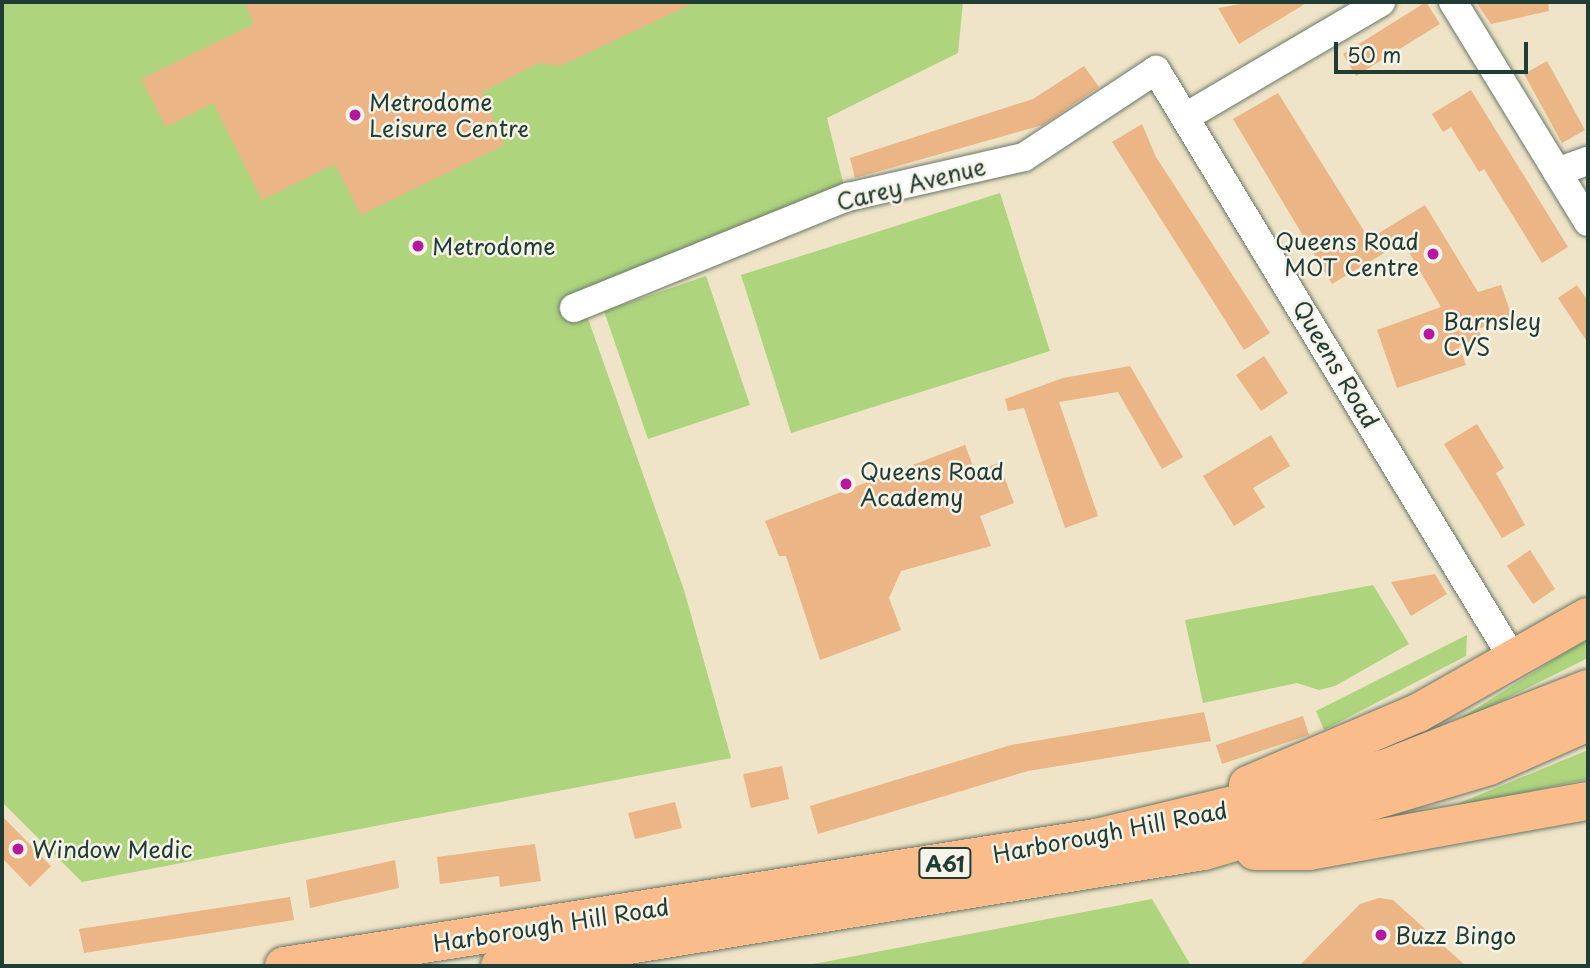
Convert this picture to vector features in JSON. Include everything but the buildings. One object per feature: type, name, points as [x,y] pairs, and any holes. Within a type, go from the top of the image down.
[{"type":"highway","name":"A61","points":[[1135,830],[1405,719],[1588,617]]},
{"type":"highway","name":"Harborough Hill Road","points":[[284,966],[1135,830],[1387,768],[1588,689]]},
{"type":"highway","name":"Harborough Hill Road","points":[[500,966],[1204,851],[1371,806],[1489,766],[1588,722]]},
{"type":"highway","name":"A61","points":[[1204,851],[1309,851],[1588,801]]},
{"type":"street","points":[[1187,116],[1381,2]]},
{"type":"street","points":[[1453,2],[1588,222]]},
{"type":"street","name":"Queens Road","points":[[1156,70],[1187,116],[1513,659]]},
{"type":"street","name":"Carey Avenue","points":[[574,308],[848,197],[1024,157],[1156,70]]},
{"type":"street","points":[[1557,172],[1588,161]]},
{"type":"green space","points":[[2,2],[963,2],[958,53],[827,118],[845,190],[586,313],[684,590],[731,758],[82,882],[2,802]]},
{"type":"green space","points":[[1000,193],[1050,351],[791,433],[741,275]]},
{"type":"green space","points":[[706,276],[750,405],[648,439],[604,311]]},
{"type":"green space","points":[[1373,585],[1409,644],[1335,686],[1319,690],[1297,683],[1203,703],[1185,620]]},
{"type":"green space","points":[[1467,635],[1466,656],[1324,730],[1316,711]]},
{"type":"green space","points":[[1588,638],[1588,658],[1439,732]]},
{"type":"green space","points":[[1588,750],[1588,779],[1445,809]]},
{"type":"green space","points":[[1152,899],[1191,966],[803,966]]},
{"type":"place","name":"Metrodome Leisure Centre","points":[[355,115]]},
{"type":"place","name":"Metrodome","points":[[418,246]]},
{"type":"place","name":"Queens Road MOT Centre","points":[[1433,254]]},
{"type":"place","name":"Barnsley CVS","points":[[1429,334]]},
{"type":"place","name":"Queens Road Academy","points":[[846,484]]},
{"type":"place","name":"Window Medic","points":[[18,849]]},
{"type":"place","name":"Buzz Bingo","points":[[1381,935]]}]
